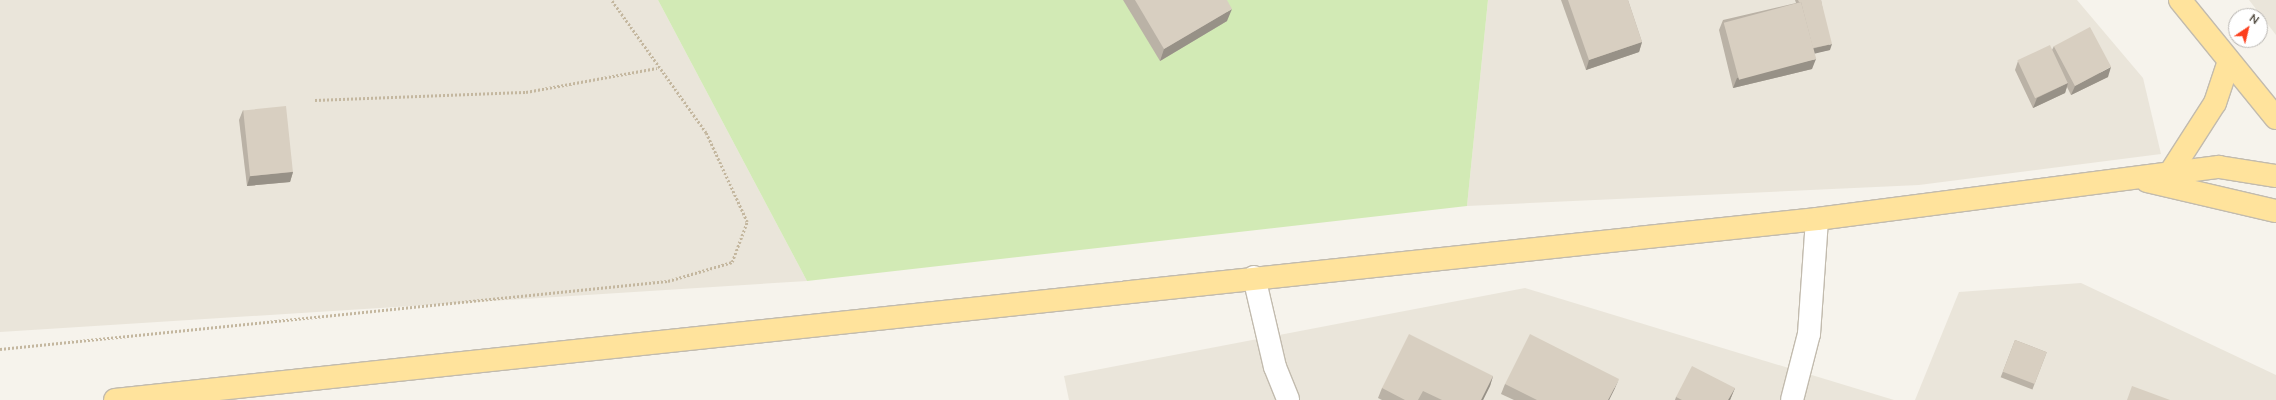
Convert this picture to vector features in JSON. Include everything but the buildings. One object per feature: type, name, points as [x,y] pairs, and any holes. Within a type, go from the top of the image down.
[{"type":"main road","points":[[2180,0],[2276,118]]},
{"type":"main road","points":[[2170,173],[2215,103],[2229,61]]},
{"type":"main road","points":[[115,400],[1254,277],[1817,219],[2219,167],[2276,176]]},
{"type":"main road","points":[[2132,178],[2276,211]]},
{"type":"street","points":[[1792,400],[1809,334],[1817,219]]},
{"type":"street","points":[[1254,277],[1275,367],[1288,400]]},
{"type":"path","points":[[0,349],[668,281],[732,262],[747,222],[706,133],[657,68],[611,0]]},
{"type":"path","points":[[315,100],[526,92],[657,68]]},
{"type":"shaded area","points":[[0,0],[658,0],[807,281],[0,332]]},
{"type":"shaded area","points":[[1488,0],[2077,0],[2143,78],[2161,154],[1919,185],[1467,206]]},
{"type":"shaded area","points":[[2249,0],[2276,0],[2276,35],[2268,25],[2268,8],[2255,8]]},
{"type":"shaded area","points":[[2081,283],[2276,375],[2276,400],[1915,400],[1959,292]]},
{"type":"shaded area","points":[[1525,288],[1894,400],[1069,400],[1064,376]]},
{"type":"green space","points":[[658,0],[1488,0],[1467,206],[807,281]]}]
